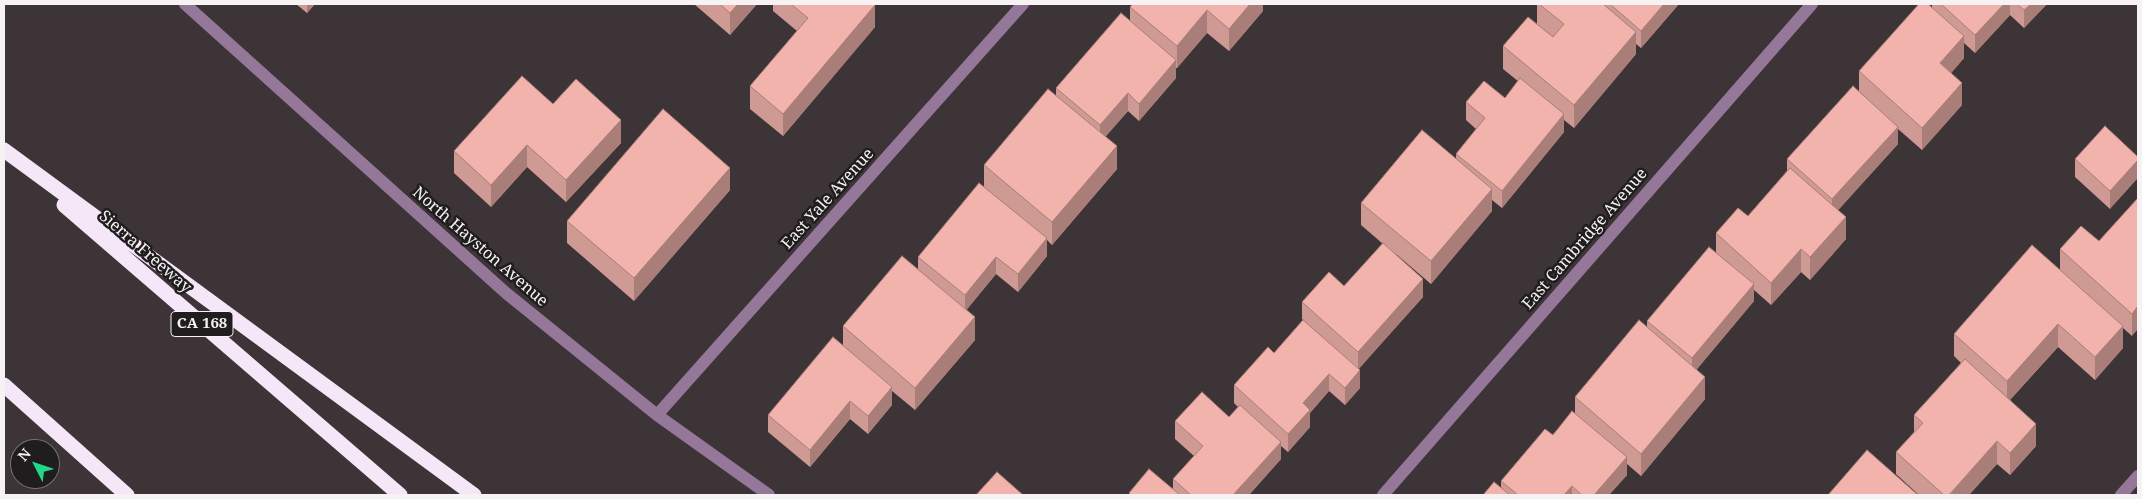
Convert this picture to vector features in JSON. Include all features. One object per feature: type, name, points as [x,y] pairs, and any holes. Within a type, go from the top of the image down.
[{"type":"highway","name":"Sierra Freeway","points":[[4,152],[400,495]]},
{"type":"highway","points":[[4,152],[474,495]]},
{"type":"highway","points":[[4,385],[127,495]]},
{"type":"street","name":"North Hayston Avenue","points":[[185,4],[506,294],[657,415],[769,495]]},
{"type":"street","name":"East Yale Avenue","points":[[657,415],[1023,4]]},
{"type":"street","name":"East Cambridge Avenue","points":[[1383,495],[1812,4]]},
{"type":"street","points":[[2121,495],[2138,476]]},
{"type":"building","points":[[720,4],[738,4],[730,13]]},
{"type":"building","points":[[791,4],[875,5],[783,114],[750,86],[808,18]]},
{"type":"building","points":[[1133,4],[1250,4],[1229,29],[1207,10],[1177,46],[1130,7]]},
{"type":"building","points":[[1539,4],[1603,4],[1636,32],[1574,105],[1503,46],[1528,17],[1553,37],[1564,24]]},
{"type":"building","points":[[1610,4],[1664,4],[1641,31]]},
{"type":"building","points":[[1919,4],[1928,4],[1964,36],[1940,63],[1962,83],[1922,128],[1859,71]]},
{"type":"building","points":[[1941,4],[2004,4],[1975,35]]},
{"type":"building","points":[[2017,4],[2031,4],[2024,10]]},
{"type":"building","points":[[1121,13],[1176,60],[1139,104],[1128,93],[1100,125],[1056,88]]},
{"type":"building","points":[[522,76],[553,104],[576,79],[621,120],[566,180],[527,145],[491,185],[454,151]]},
{"type":"building","points":[[1520,78],[1564,114],[1502,191],[1456,154],[1485,118],[1466,102],[1484,81],[1505,98]]},
{"type":"building","points":[[1853,86],[1898,127],[1832,199],[1787,159]]},
{"type":"building","points":[[1048,89],[1117,146],[1052,222],[984,165]]},
{"type":"building","points":[[663,109],[730,168],[634,278],[567,221]]},
{"type":"building","points":[[2105,126],[2138,157],[2138,160],[2110,191],[2075,159]]},
{"type":"building","points":[[1422,130],[1492,189],[1431,261],[1361,203]]},
{"type":"building","points":[[1790,168],[1846,217],[1810,257],[1801,249],[1771,283],[1716,233],[1738,208],[1748,216]]},
{"type":"building","points":[[979,183],[1047,238],[1018,274],[996,257],[965,295],[918,257]]},
{"type":"building","points":[[2138,198],[2138,306],[2132,314],[2060,249],[2081,226],[2099,241]]},
{"type":"building","points":[[1383,243],[1423,279],[1358,352],[1302,302],[1329,272],[1344,286]]},
{"type":"building","points":[[2032,245],[2123,326],[2095,357],[2058,324],[2007,381],[1954,334]]},
{"type":"building","points":[[1709,247],[1754,284],[1692,358],[1647,321]]},
{"type":"building","points":[[902,256],[975,317],[915,388],[843,326]]},
{"type":"building","points":[[1303,320],[1360,370],[1345,388],[1329,374],[1303,403],[1310,410],[1288,434],[1234,385],[1268,347],[1274,353]]},
{"type":"building","points":[[1639,320],[1705,377],[1641,454],[1575,397]]},
{"type":"building","points":[[833,337],[892,387],[868,416],[850,401],[810,450],[768,415]]},
{"type":"building","points":[[1965,359],[2036,424],[2010,453],[1997,441],[1949,495],[1944,495],[1896,452],[1923,423],[1914,415]]},
{"type":"building","points":[[1202,392],[1229,417],[1240,405],[1281,442],[1233,495],[1191,495],[1173,479],[1203,446],[1175,421]]},
{"type":"building","points":[[1572,411],[1627,457],[1594,495],[1582,495],[1572,486],[1564,495],[1518,495],[1501,481],[1545,429],[1553,435]]},
{"type":"building","points":[[1867,450],[1918,495],[1828,495]]},
{"type":"building","points":[[1149,469],[1180,495],[1131,495],[1129,493]]},
{"type":"building","points":[[997,472],[1023,495],[976,495]]},
{"type":"building","points":[[1494,482],[1510,495],[1483,495]]}]
